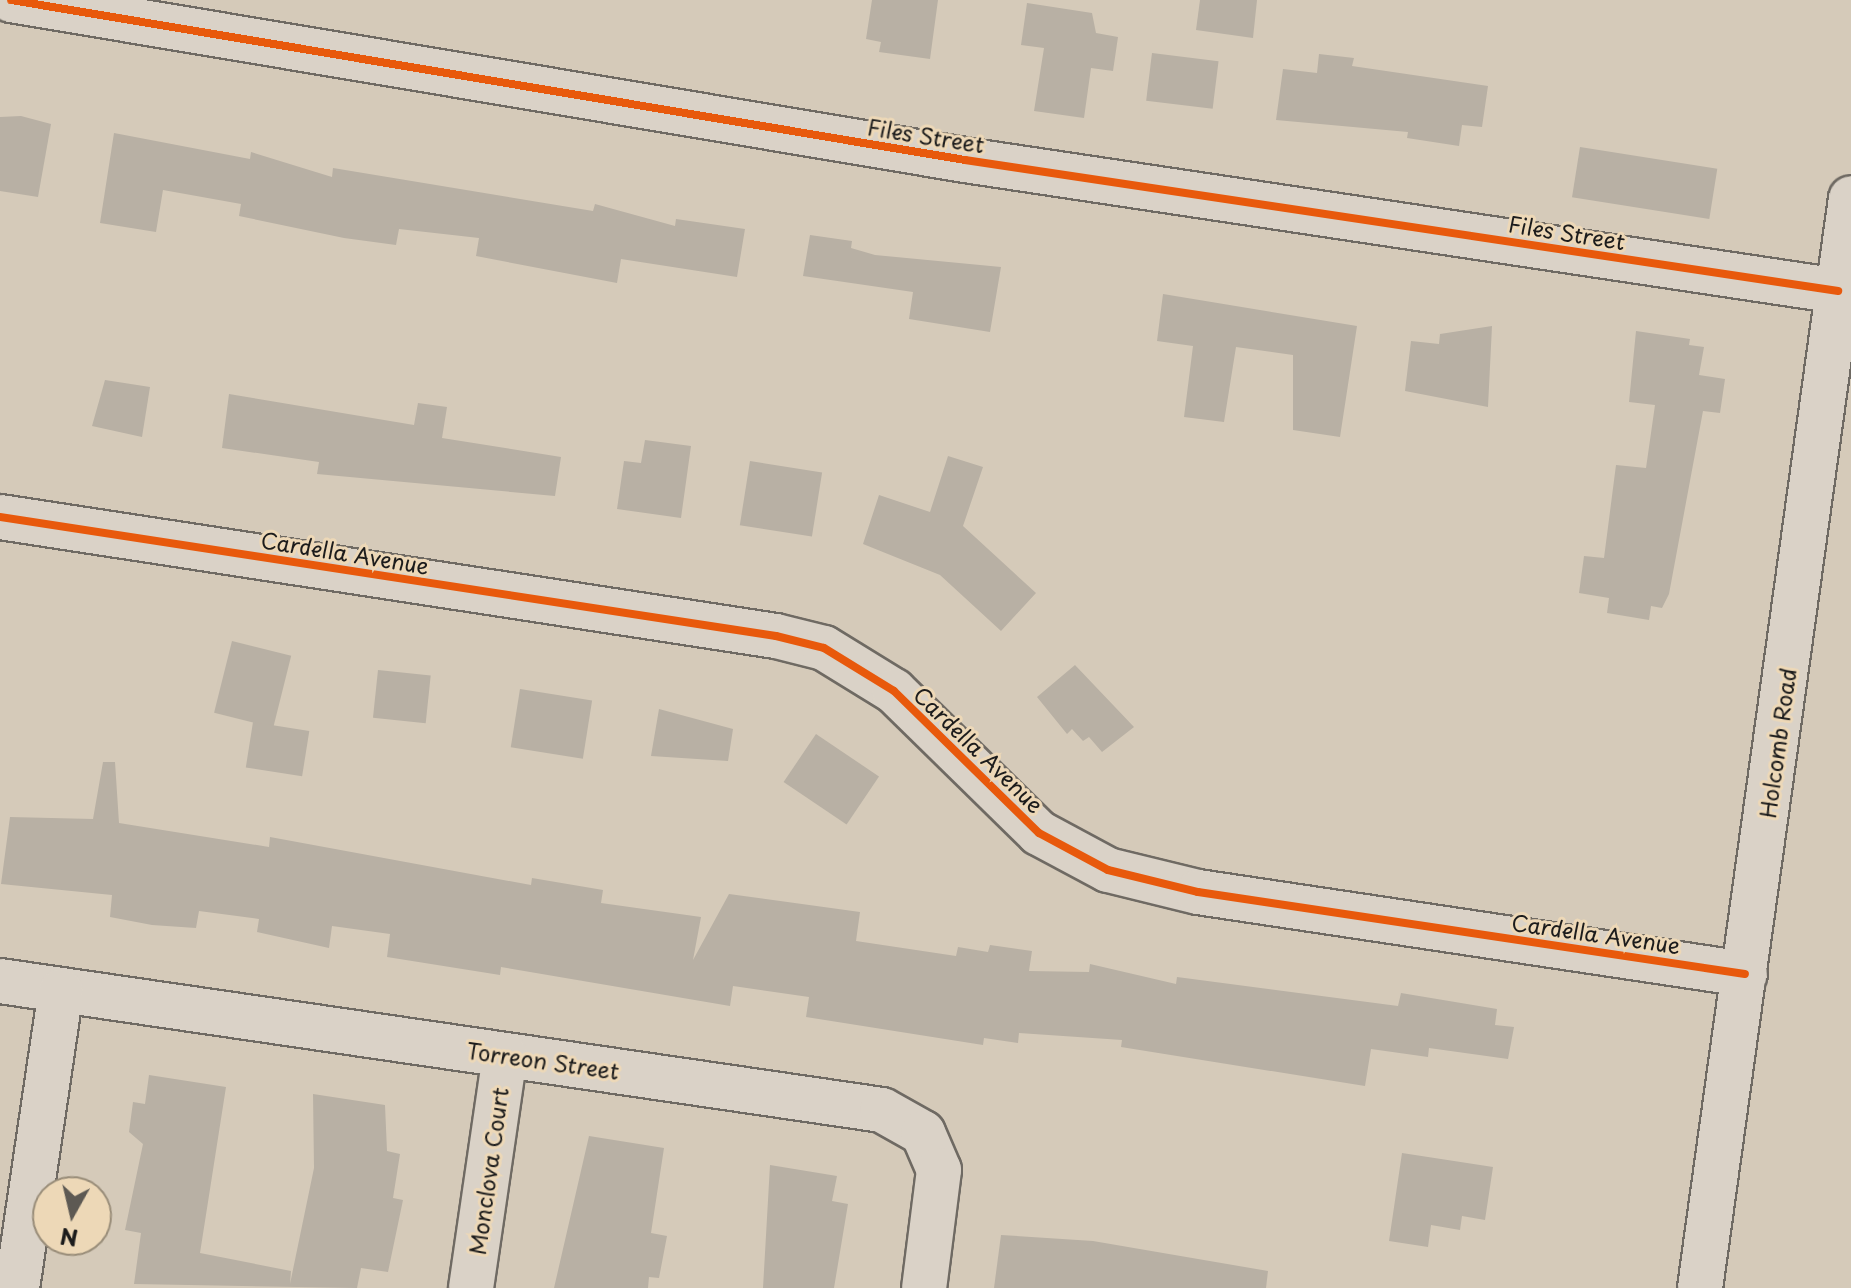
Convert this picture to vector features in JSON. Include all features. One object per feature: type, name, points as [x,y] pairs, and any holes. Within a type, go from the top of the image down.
[{"type":"street","name":"Files Street","points":[[11,0],[965,160],[1838,291]]},
{"type":"street","name":"Holcomb Road","points":[[1700,1288],[1851,198]]},
{"type":"street","name":"Cardella Avenue","points":[[0,517],[788,639],[824,648],[894,691],[1039,833],[1108,870],[1198,892],[1745,974]]},
{"type":"street","name":"Torreon Street","points":[[0,981],[505,1055],[896,1117],[923,1133],[939,1170],[924,1288]]},
{"type":"street","points":[[17,1288],[61,991]]},
{"type":"street","name":"Monclova Court","points":[[471,1288],[505,1055]]},
{"type":"building","points":[[872,0],[938,0],[930,59],[879,52],[881,42],[866,39]]},
{"type":"building","points":[[1200,0],[1257,0],[1253,38],[1196,30]]},
{"type":"building","points":[[1027,3],[1092,13],[1096,33],[1118,37],[1113,71],[1091,68],[1084,118],[1034,111],[1044,48],[1021,45]]},
{"type":"building","points":[[1152,53],[1219,61],[1213,109],[1146,101]]},
{"type":"building","points":[[1319,54],[1354,58],[1352,66],[1488,86],[1482,127],[1462,125],[1459,146],[1407,138],[1408,132],[1276,120],[1283,69],[1317,73]]},
{"type":"building","points":[[21,116],[51,124],[38,197],[0,191],[0,117]]},
{"type":"building","points":[[114,133],[250,159],[251,152],[332,177],[333,168],[593,211],[595,204],[675,226],[676,219],[745,229],[737,277],[621,259],[617,283],[476,256],[479,238],[399,229],[396,245],[344,238],[239,216],[241,204],[163,190],[156,232],[100,223]]},
{"type":"building","points":[[1580,147],[1717,169],[1709,219],[1572,197]]},
{"type":"building","points":[[810,235],[852,241],[851,248],[875,255],[1001,267],[990,332],[909,319],[913,292],[803,276]]},
{"type":"building","points":[[1163,294],[1357,326],[1340,437],[1293,430],[1293,355],[1236,347],[1224,422],[1184,417],[1193,346],[1157,341]]},
{"type":"building","points":[[1492,326],[1488,407],[1405,391],[1411,341],[1439,344],[1440,334]]},
{"type":"building","points":[[1636,331],[1690,339],[1689,345],[1704,347],[1699,375],[1725,379],[1720,413],[1703,411],[1669,594],[1662,608],[1651,606],[1649,620],[1607,613],[1609,598],[1579,593],[1584,556],[1604,558],[1616,465],[1646,468],[1655,405],[1629,402]]},
{"type":"building","points":[[105,380],[150,387],[142,437],[92,426]]},
{"type":"building","points":[[229,394],[414,425],[418,403],[447,407],[442,438],[561,457],[555,496],[317,474],[319,462],[222,448]]},
{"type":"building","points":[[645,440],[691,446],[681,518],[617,509],[624,461],[641,463]]},
{"type":"building","points":[[948,456],[983,467],[963,526],[1036,593],[1001,631],[940,575],[863,544],[879,495],[930,512]]},
{"type":"building","points":[[750,461],[822,472],[812,537],[740,525]]},
{"type":"building","points":[[232,641],[291,656],[273,728],[214,713]]},
{"type":"building","points":[[1075,665],[1134,727],[1102,752],[1089,737],[1083,741],[1072,729],[1067,734],[1037,697]]},
{"type":"building","points":[[378,670],[431,676],[426,723],[373,718]]},
{"type":"building","points":[[520,689],[592,700],[583,759],[511,747]]},
{"type":"building","points":[[659,709],[733,729],[728,761],[651,756]]},
{"type":"building","points":[[253,722],[309,731],[302,776],[246,767]]},
{"type":"building","points":[[816,734],[879,776],[847,825],[784,782]]},
{"type":"building","points":[[103,762],[115,762],[119,823],[269,847],[270,837],[531,885],[532,878],[603,890],[601,903],[701,917],[693,960],[729,894],[860,912],[856,941],[956,956],[958,947],[988,952],[990,945],[1032,951],[1029,971],[1089,972],[1090,964],[1176,984],[1177,977],[1398,1006],[1401,993],[1497,1009],[1495,1025],[1514,1027],[1508,1059],[1429,1048],[1428,1057],[1371,1049],[1365,1086],[1121,1047],[1122,1040],[1019,1033],[1018,1043],[984,1038],[983,1045],[806,1017],[809,997],[733,986],[730,1006],[501,967],[500,975],[387,957],[390,934],[332,926],[329,948],[257,932],[259,919],[199,911],[196,928],[152,925],[110,917],[112,895],[1,884],[10,817],[93,819]]},
{"type":"building","points":[[149,1075],[226,1087],[200,1253],[291,1271],[290,1284],[314,1168],[313,1094],[385,1105],[387,1151],[400,1154],[393,1198],[403,1200],[388,1272],[361,1268],[357,1288],[134,1284],[141,1233],[125,1230],[143,1144],[129,1132],[133,1102],[145,1104]]},
{"type":"building","points":[[589,1136],[664,1148],[651,1233],[667,1236],[659,1278],[649,1277],[648,1288],[554,1288]]},
{"type":"building","points":[[1402,1153],[1493,1167],[1485,1220],[1462,1216],[1460,1230],[1431,1225],[1428,1247],[1389,1241]]},
{"type":"building","points":[[770,1165],[837,1176],[832,1201],[848,1204],[834,1288],[763,1288]]},
{"type":"building","points":[[1001,1235],[1093,1241],[1268,1271],[1266,1288],[994,1288]]},
{"type":"cycle path","points":[[11,0],[965,160],[1838,291]]},
{"type":"cycle path","points":[[0,517],[776,636],[824,648],[894,691],[1039,833],[1108,870],[1198,892],[1745,974]]}]
